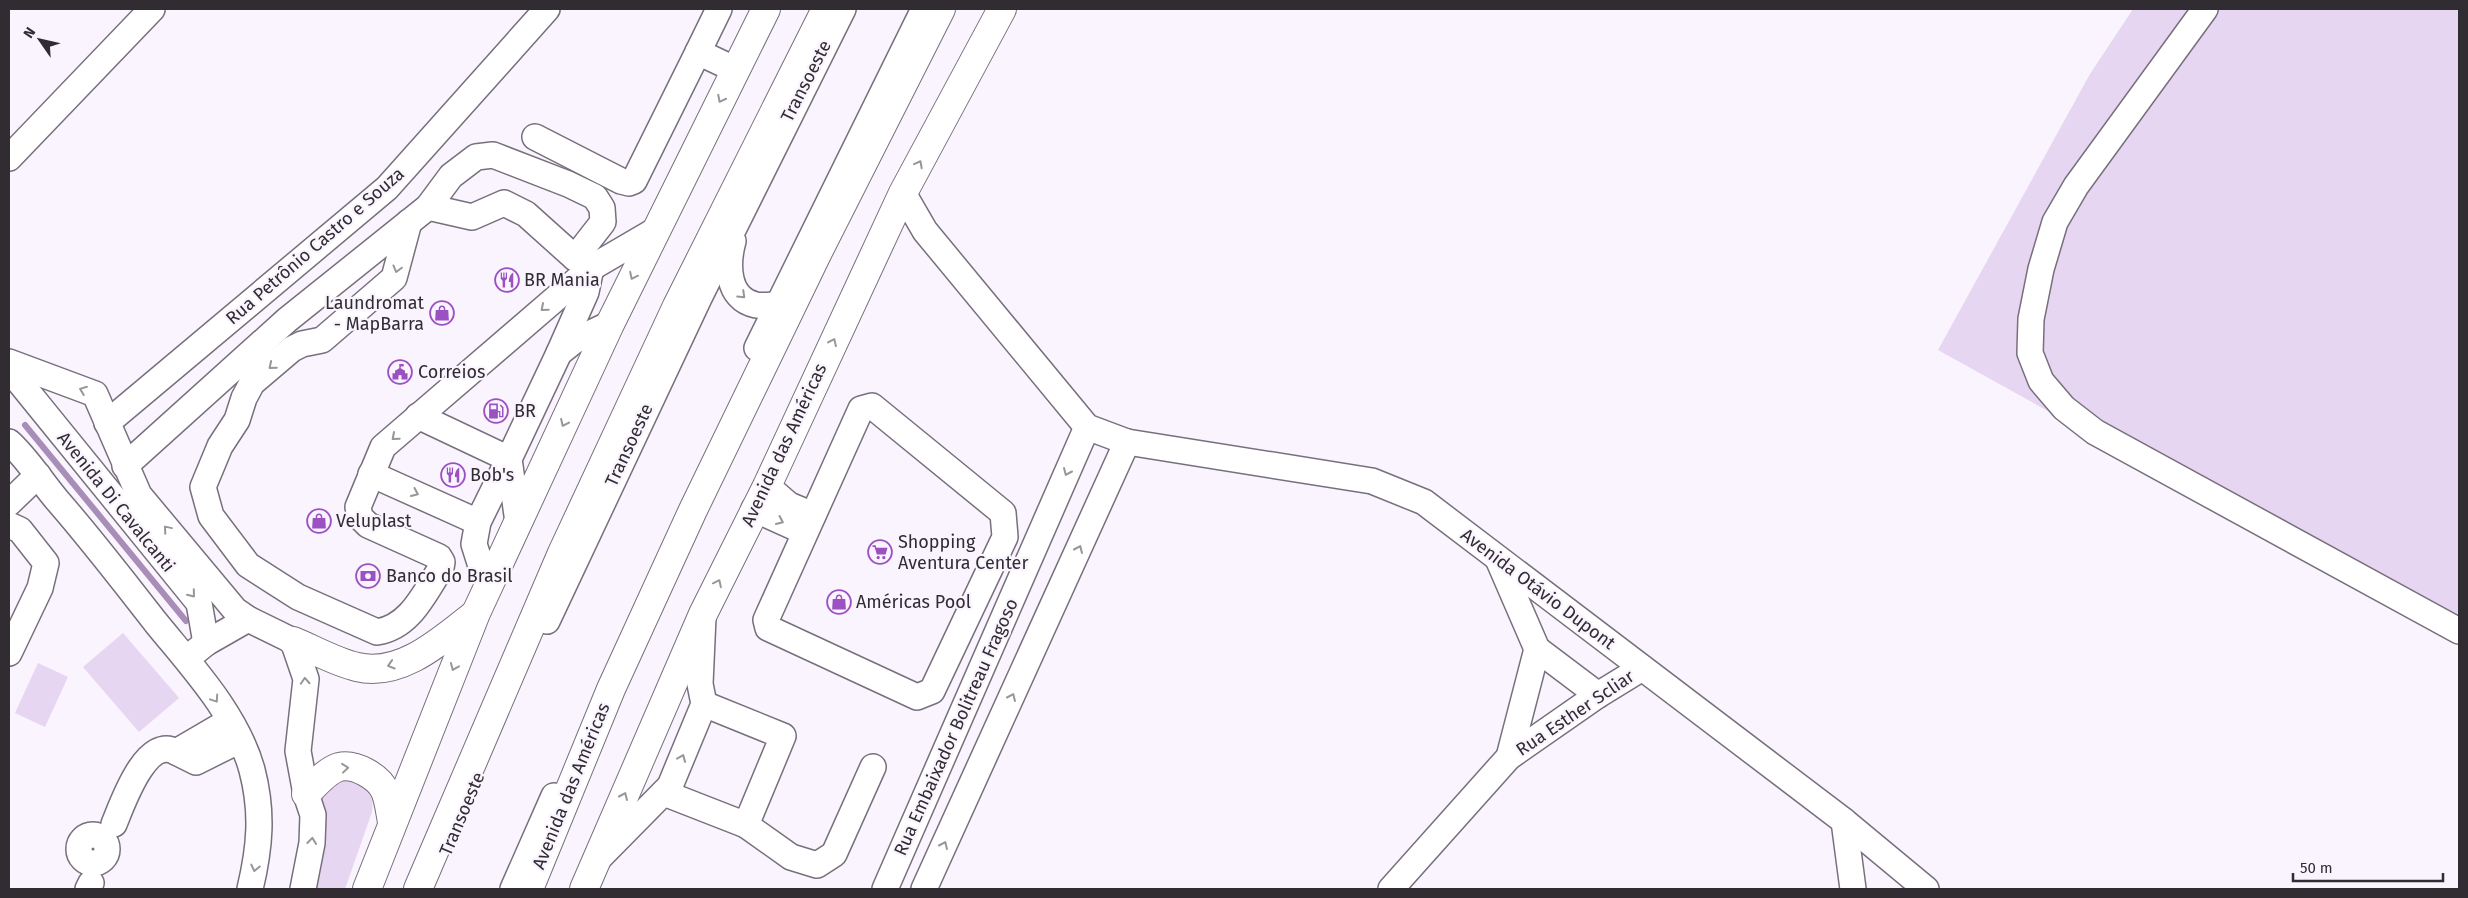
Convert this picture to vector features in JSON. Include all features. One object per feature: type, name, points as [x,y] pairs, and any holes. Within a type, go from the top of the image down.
[{"type":"main road","points":[[367,889],[476,613],[610,324],[766,9]]},
{"type":"main road","points":[[418,889],[562,553],[677,306],[826,9]]},
{"type":"main road","name":"Avenida das Américas","points":[[584,889],[703,614],[760,498],[903,193],[1002,9]]},
{"type":"main road","name":"Avenida das Américas","points":[[527,887],[611,689],[693,510],[822,244],[925,12]]},
{"type":"main road","points":[[293,640],[356,667],[378,669],[394,665],[433,646],[476,613]]},
{"type":"main road","points":[[306,794],[327,774],[339,767],[354,767],[370,776],[385,790],[392,822]]},
{"type":"street","points":[[9,158],[152,9]]},
{"type":"street","name":"Rua Petrônio Castro e Souza","points":[[107,423],[387,188],[547,9]]},
{"type":"street","points":[[535,137],[621,181],[628,183],[634,181],[719,9]]},
{"type":"street","name":"Transoeste","points":[[432,889],[522,673],[738,216],[843,9]]},
{"type":"street","points":[[2205,9],[2076,186],[2055,222],[2041,269],[2031,319],[2030,353],[2040,381],[2064,408],[2096,432],[2459,631]]},
{"type":"street","points":[[527,887],[530,848],[777,305],[925,12]]},
{"type":"street","points":[[698,52],[736,70]]},
{"type":"street","points":[[125,466],[286,320],[419,215],[451,176],[476,157],[492,155],[500,157],[568,184],[595,197],[602,208],[603,222],[583,263],[586,292],[509,460],[478,522],[474,544],[480,563]]},
{"type":"street","points":[[903,193],[925,231],[1087,427]]},
{"type":"street","points":[[419,215],[472,217],[504,203],[526,214],[583,263]]},
{"type":"street","points":[[419,215],[394,278],[322,340],[302,344],[292,349],[252,383],[244,398],[237,420],[220,446],[202,487],[211,516],[248,566],[298,597],[377,632],[391,630],[410,616],[442,562],[439,557],[368,525],[360,517],[358,508],[379,477],[383,447],[583,263],[656,230]]},
{"type":"street","points":[[738,216],[729,256],[728,272],[733,286],[744,299],[755,304],[777,305]]},
{"type":"street","points":[[559,353],[574,341],[610,324]]},
{"type":"street","name":"Avenida Di Cavalcanti","points":[[9,362],[95,394],[125,466],[139,494],[235,610],[248,619],[293,640]]},
{"type":"street","name":"Avenida Di Cavalcanti","points":[[9,369],[198,602],[206,643]]},
{"type":"street","points":[[872,406],[1003,513],[1005,537],[932,691],[917,697],[768,628],[766,620],[809,524],[861,409],[872,406]]},
{"type":"street","points":[[418,416],[509,460]]},
{"type":"street","name":"Avenida Otávio Dupont","points":[[1087,427],[1127,442],[1372,481],[1424,502],[1844,821],[1926,889]]},
{"type":"street","name":"Rua Embaixador Bolitreau Fragoso","points":[[885,889],[1087,427]]},
{"type":"street","name":"Rua Embaixador Bolitreau Fragoso","points":[[924,889],[1127,442]]},
{"type":"street","points":[[10,444],[38,475],[186,660],[234,730],[252,768],[259,807],[259,851],[250,889]]},
{"type":"street","points":[[509,460],[518,522]]},
{"type":"street","points":[[9,503],[38,475]]},
{"type":"street","points":[[379,477],[478,522]]},
{"type":"street","points":[[760,498],[809,524]]},
{"type":"street","points":[[9,525],[20,530],[46,563],[40,588],[9,653]]},
{"type":"street","points":[[1496,556],[1537,650],[1598,695]]},
{"type":"street","points":[[595,862],[670,786],[704,704],[700,684],[703,614]]},
{"type":"street","points":[[186,660],[206,643],[248,619]]},
{"type":"street","points":[[293,640],[306,679],[298,751],[306,794],[313,815],[312,843],[304,889]]},
{"type":"street","name":"Rua Esther Scliar","points":[[1508,757],[1537,650]]},
{"type":"street","name":"Rua Esther Scliar","points":[[1391,889],[1508,757],[1598,695],[1642,668]]},
{"type":"street","points":[[704,704],[783,736],[746,825]]},
{"type":"street","points":[[90,886],[96,850],[114,824],[137,771],[160,752],[172,750],[176,752],[234,730]]},
{"type":"street","points":[[664,793],[746,825],[791,857],[817,865],[834,854],[873,767]]},
{"type":"street","points":[[1844,821],[1853,889]]},
{"type":"shaded area","points":[[2133,9],[2459,9],[2459,639],[1938,350],[2090,74]]},
{"type":"shaded area","points":[[123,633],[179,698],[139,732],[83,667]]},
{"type":"shaded area","points":[[38,663],[68,677],[45,727],[15,713]]},
{"type":"shaded area","points":[[347,777],[363,786],[370,794],[372,812],[345,889],[313,889],[321,801],[325,790]]},
{"type":"waterway","points":[[25,425],[186,621]]},
{"type":"place","name":"BR Mania","points":[[507,280]]},
{"type":"place","name":"Laundromat - MapBarra","points":[[442,313]]},
{"type":"place","name":"Correios","points":[[400,372]]},
{"type":"place","name":"BR","points":[[496,411]]},
{"type":"place","name":"Bob's","points":[[453,475]]},
{"type":"place","name":"Veluplast","points":[[319,521]]},
{"type":"place","name":"Shopping Aventura Center","points":[[880,552]]},
{"type":"place","name":"Banco do Brasil","points":[[368,576]]},
{"type":"place","name":"Américas Pool","points":[[839,602]]}]
